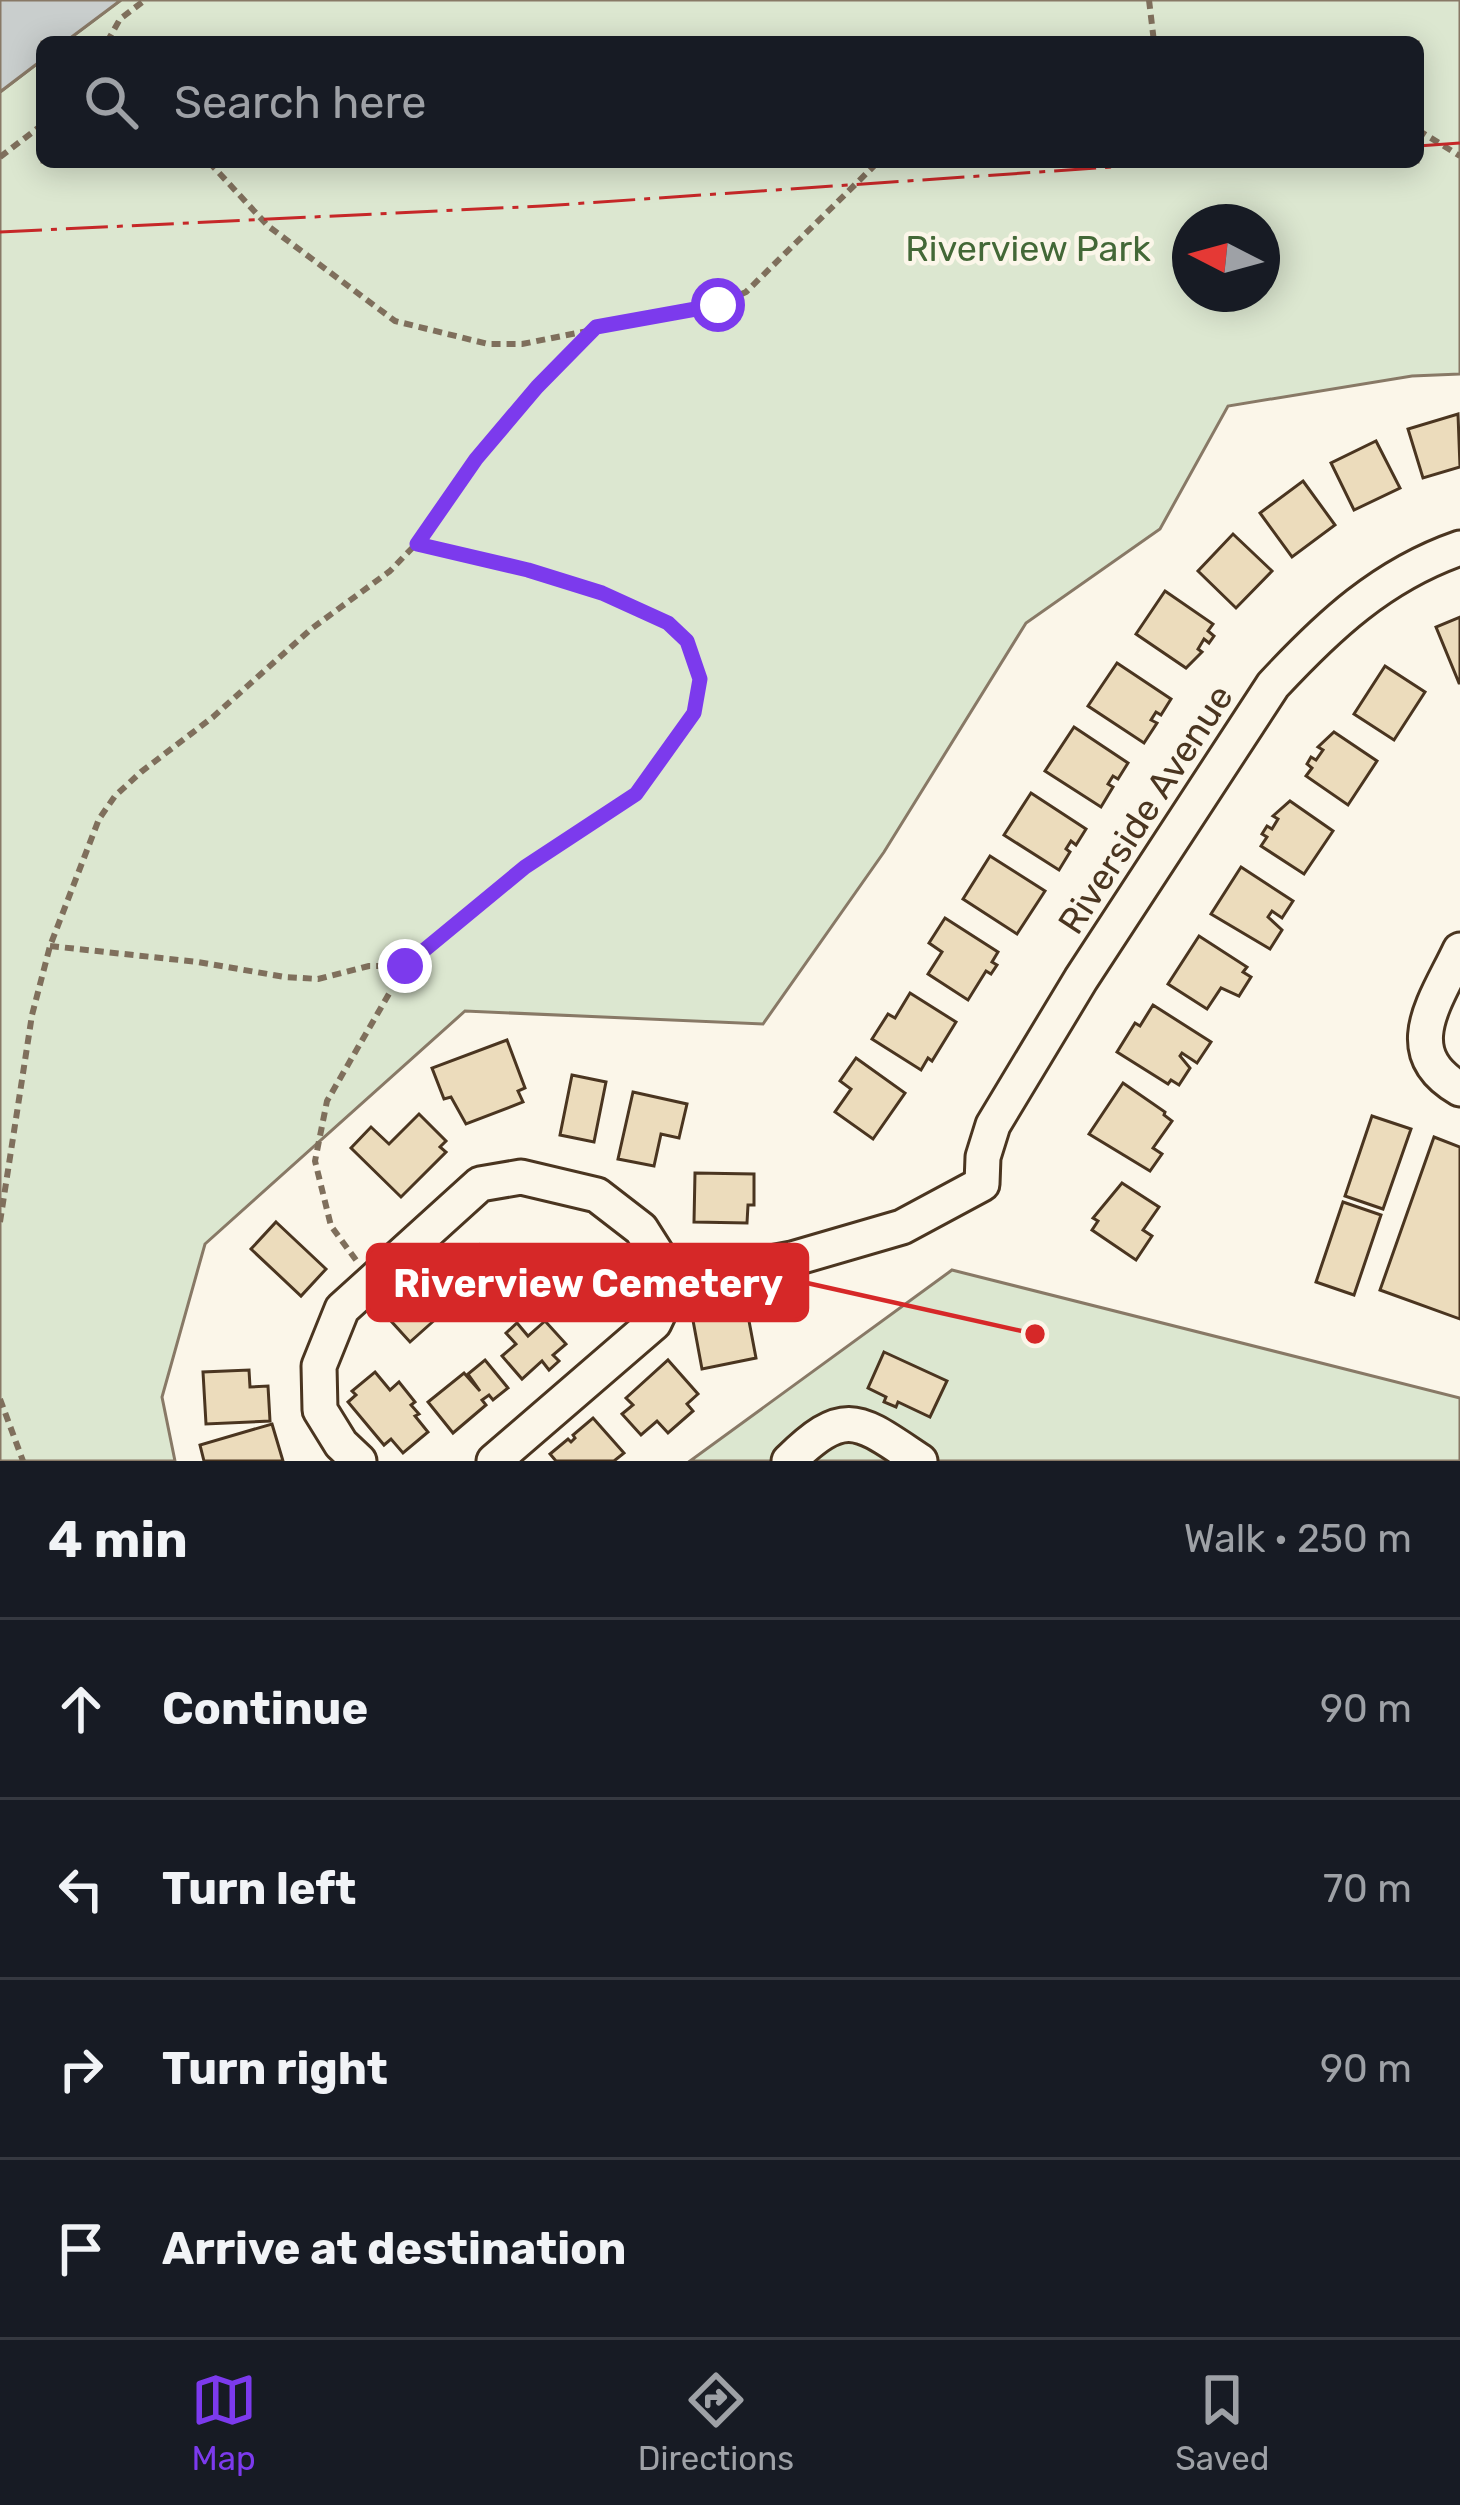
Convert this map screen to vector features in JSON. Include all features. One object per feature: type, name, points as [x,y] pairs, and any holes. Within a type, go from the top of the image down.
[{"type":"street","name":"Riverside Avenue","points":[[674,1281],[792,1259],[902,1227],[982,1184],[983,1157],[993,1125],[1081,979],[1273,685],[1354,605],[1389,581],[1460,548]]},
{"type":"street","points":[[1460,950],[1424,1032],[1424,1051],[1432,1068],[1460,1089]]},
{"type":"street","points":[[359,1461],[341,1444],[320,1410],[319,1366],[342,1309],[481,1184],[521,1177],[597,1195],[641,1229],[674,1281],[654,1323],[494,1461]]},
{"type":"street","points":[[789,1461],[820,1430],[850,1422],[920,1461]]},
{"type":"path","points":[[110,36],[120,19],[145,0]]},
{"type":"path","points":[[1149,0],[1153,36]]},
{"type":"path","points":[[0,158],[36,130]]},
{"type":"path","points":[[1424,134],[1460,156]]},
{"type":"path","points":[[215,168],[268,226],[395,321],[488,344],[522,344],[718,305],[746,292],[872,168]]},
{"type":"path","points":[[0,1222],[20,1078],[50,946],[99,819],[115,796],[311,629],[390,571],[417,544],[476,459],[596,327]]},
{"type":"path","points":[[372,1282],[331,1226],[316,1161],[327,1101],[405,966],[525,867],[636,794],[694,713],[700,679],[687,641],[668,623],[565,581],[417,544]]},
{"type":"path","points":[[50,946],[318,979],[369,966],[405,966]]},
{"type":"path","points":[[0,1399],[23,1461]]},
{"type":"green space","name":"Riverview Park","points":[[121,0],[1460,0],[1460,374],[1412,376],[1228,406],[1160,529],[1026,623],[884,852],[763,1024],[465,1011],[205,1244],[162,1397],[175,1461],[0,1461],[0,92],[36,65],[36,168],[1424,168],[1424,36],[73,36]]},
{"type":"green space","points":[[952,1270],[1460,1398],[1460,1461],[690,1461]]},
{"type":"shaded area","points":[[0,0],[121,0],[73,36],[36,36],[36,65],[0,92]]},
{"type":"building","points":[[1458,414],[1460,467],[1423,478],[1408,429]]},
{"type":"building","points":[[1376,441],[1400,488],[1354,510],[1331,463]]},
{"type":"building","points":[[1303,481],[1335,525],[1292,557],[1260,513]]},
{"type":"building","points":[[1233,534],[1272,571],[1236,608],[1198,571]]},
{"type":"building","points":[[1165,591],[1213,624],[1208,631],[1214,636],[1209,643],[1204,639],[1198,649],[1202,652],[1186,668],[1136,634]]},
{"type":"building","points":[[1460,617],[1460,683],[1459,683],[1436,627]]},
{"type":"building","points":[[1117,663],[1171,699],[1161,715],[1156,712],[1151,720],[1157,723],[1144,743],[1088,706]]},
{"type":"building","points":[[1385,666],[1425,692],[1394,740],[1354,714]]},
{"type":"building","points":[[1074,727],[1128,763],[1118,779],[1113,776],[1108,784],[1113,787],[1101,807],[1045,771]]},
{"type":"building","points":[[1334,732],[1377,761],[1348,805],[1306,776],[1312,768],[1307,764],[1311,757],[1316,760],[1323,750],[1318,747]]},
{"type":"building","points":[[1031,793],[1086,829],[1076,845],[1071,841],[1059,870],[1004,835]]},
{"type":"building","points":[[1290,801],[1333,831],[1304,874],[1261,846],[1267,826],[1272,829],[1278,819],[1273,816]]},
{"type":"building","points":[[990,856],[1045,891],[1017,934],[963,899]]},
{"type":"building","points":[[1241,867],[1293,901],[1282,918],[1272,911],[1268,917],[1282,930],[1270,949],[1211,914]]},
{"type":"building","points":[[945,918],[998,952],[992,962],[997,965],[991,974],[986,971],[968,1000],[928,974],[942,952],[929,943]]},
{"type":"building","points":[[1199,936],[1247,967],[1243,972],[1251,977],[1239,996],[1221,988],[1207,1009],[1168,984]]},
{"type":"building","points":[[910,993],[956,1022],[921,1070],[872,1039],[888,1014],[895,1018]]},
{"type":"building","points":[[1153,1005],[1211,1042],[1197,1063],[1182,1053],[1190,1068],[1179,1085],[1171,1080],[1168,1084],[1117,1052]]},
{"type":"building","points":[[507,1040],[525,1088],[518,1091],[523,1102],[466,1124],[451,1097],[444,1099],[432,1068]]},
{"type":"building","points":[[856,1058],[905,1093],[873,1139],[835,1112],[851,1089],[840,1081]]},
{"type":"building","points":[[572,1075],[606,1082],[594,1142],[560,1135]]},
{"type":"building","points":[[1123,1083],[1172,1121],[1153,1148],[1162,1154],[1150,1171],[1089,1134]]},
{"type":"building","points":[[633,1092],[687,1104],[679,1138],[661,1134],[654,1166],[618,1159]]},
{"type":"building","points":[[419,1114],[446,1141],[440,1147],[446,1152],[401,1197],[351,1148],[371,1127],[389,1144]]},
{"type":"building","points":[[1372,1116],[1411,1129],[1383,1209],[1345,1196]]},
{"type":"building","points":[[1434,1137],[1460,1147],[1460,1319],[1380,1290]]},
{"type":"building","points":[[695,1173],[754,1174],[754,1205],[748,1205],[747,1223],[694,1222]]},
{"type":"building","points":[[1122,1183],[1159,1207],[1143,1230],[1152,1236],[1136,1260],[1092,1230],[1098,1221],[1093,1218]]},
{"type":"building","points":[[1343,1202],[1381,1215],[1354,1295],[1316,1282]]},
{"type":"building","points":[[276,1222],[326,1269],[301,1296],[251,1249]]},
{"type":"building","points":[[479,1245],[497,1269],[462,1297],[444,1273]]},
{"type":"building","points":[[428,1288],[447,1309],[410,1342],[391,1321]]},
{"type":"building","points":[[746,1305],[756,1358],[702,1369],[692,1315]]},
{"type":"building","points":[[545,1321],[566,1344],[553,1355],[559,1361],[549,1370],[542,1361],[522,1379],[502,1356],[516,1344],[506,1333],[517,1323],[528,1336]]},
{"type":"building","points":[[884,1352],[947,1381],[930,1417],[898,1402],[896,1407],[884,1402],[886,1397],[868,1388]]},
{"type":"building","points":[[485,1360],[508,1388],[493,1400],[489,1395],[482,1400],[486,1405],[453,1433],[428,1402],[464,1373],[480,1391],[468,1374]]},
{"type":"building","points":[[668,1360],[698,1394],[687,1404],[693,1411],[668,1433],[657,1421],[641,1435],[622,1414],[633,1405],[626,1398]]},
{"type":"building","points":[[249,1370],[250,1387],[268,1386],[270,1421],[206,1424],[203,1372]]},
{"type":"building","points":[[375,1372],[390,1390],[399,1382],[415,1402],[411,1405],[419,1414],[415,1416],[428,1432],[403,1453],[391,1439],[384,1445],[348,1402],[356,1395],[352,1391]]},
{"type":"building","points":[[593,1418],[624,1453],[614,1461],[556,1461],[550,1454],[568,1439],[571,1442]]},
{"type":"building","points":[[272,1424],[283,1461],[204,1461],[200,1445]]},
{"type":"power","points":[[1424,146],[1460,143]]},
{"type":"power","points":[[0,232],[542,206],[1097,168]]},
{"type":"place","name":"Riverview Cemetery","points":[[1035,1334]]},
{"type":"route","points":[[405,966],[525,867],[636,794],[694,713],[700,679],[687,641],[668,623],[602,593],[417,544],[476,459],[596,327],[718,305]]}]
